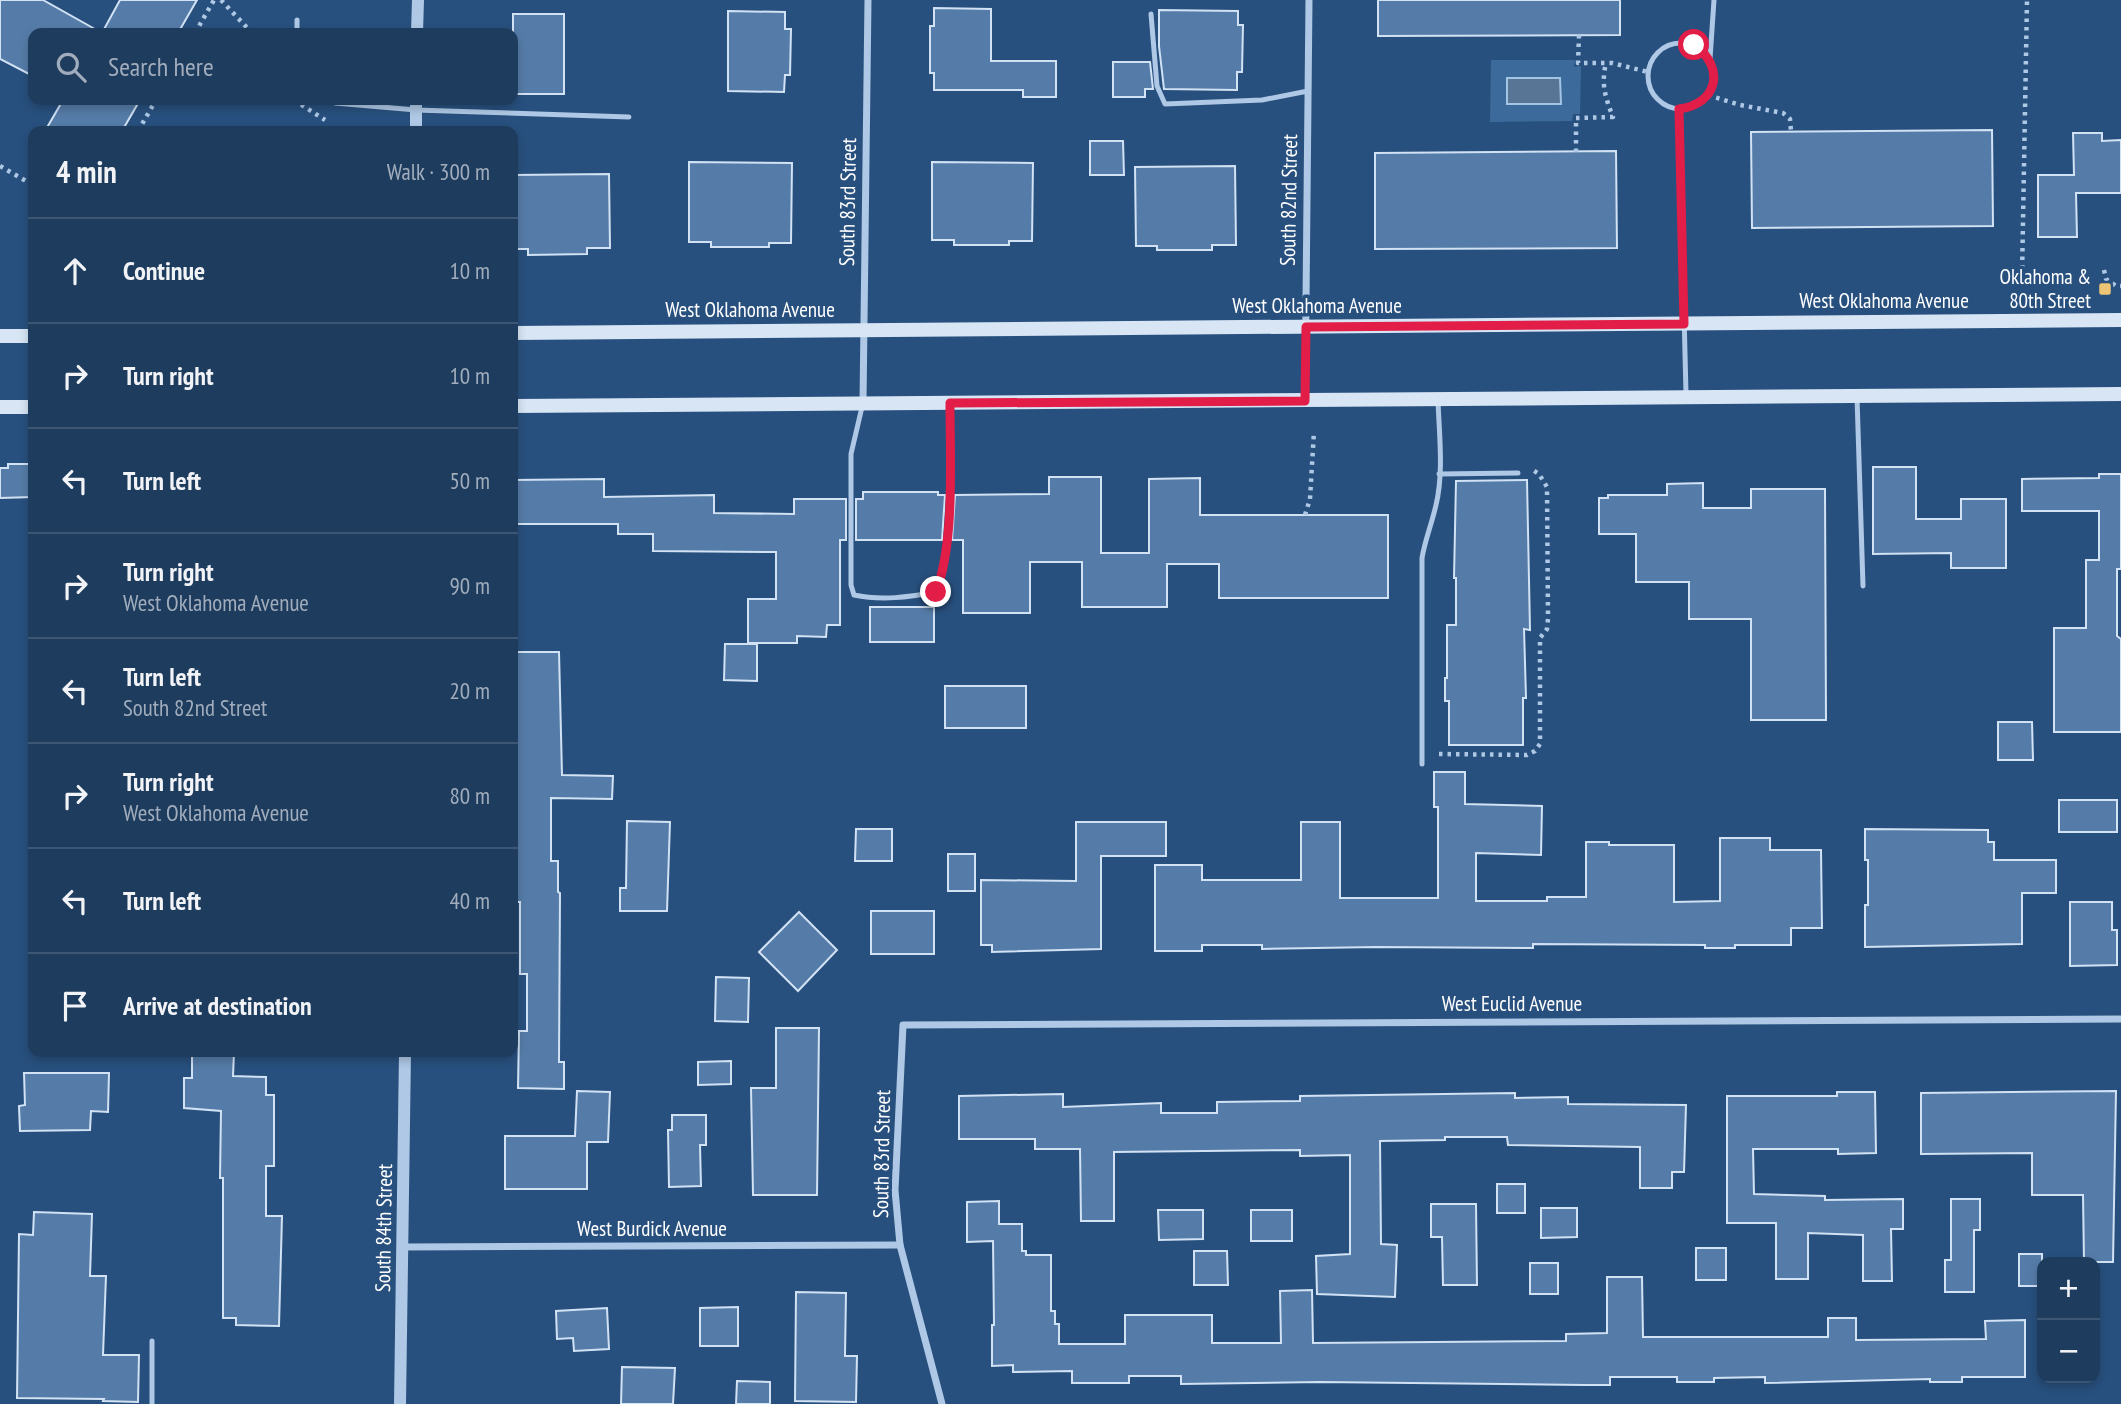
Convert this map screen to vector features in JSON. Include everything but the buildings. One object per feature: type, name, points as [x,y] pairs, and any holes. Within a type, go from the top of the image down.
[{"type":"main road","name":"West Oklahoma Avenue","points":[[518,333],[2121,320]]},
{"type":"main road","points":[[0,336],[28,336]]},
{"type":"main road","points":[[518,406],[2121,394]]},
{"type":"main road","points":[[0,407],[28,407]]},
{"type":"street","points":[[417,28],[418,0]]},
{"type":"street","name":"South 83rd Street","points":[[863,404],[868,0]]},
{"type":"street","name":"South 82nd Street","points":[[1305,401],[1309,0]]},
{"type":"street","points":[[416,105],[416,126]]},
{"type":"street","name":"West Euclid Avenue","points":[[903,1025],[2121,1019]]},
{"type":"street","name":"South 83rd Street","points":[[903,1025],[895,1190],[900,1245],[942,1404]]},
{"type":"street","name":"South 84th Street","points":[[400,1404],[405,1057]]},
{"type":"street","name":"West Burdick Avenue","points":[[404,1247],[900,1245]]},
{"type":"lane","points":[[1710,59],[1694,45],[1674,43],[1656,54],[1648,72],[1653,93],[1659,101],[1679,109],[1700,102],[1708,94],[1714,77],[1710,59],[1714,0]]},
{"type":"lane","points":[[1152,14],[1157,86],[1166,104],[1262,100],[1308,91]]},
{"type":"lane","points":[[297,20],[297,28]]},
{"type":"lane","points":[[416,105],[629,117]]},
{"type":"lane","points":[[1679,109],[1686,398]]},
{"type":"lane","points":[[1857,397],[1863,586]]},
{"type":"lane","points":[[1422,764],[1422,558],[1437,504],[1438,400]]},
{"type":"lane","points":[[863,404],[851,454],[851,585],[854,596],[904,598],[936,592],[942,578],[948,532],[950,403]]},
{"type":"lane","points":[[1439,474],[1518,473]]},
{"type":"lane","points":[[152,1341],[152,1404]]},
{"type":"path","points":[[198,28],[214,0]]},
{"type":"path","points":[[221,0],[247,28]]},
{"type":"path","points":[[2022,277],[2027,0]]},
{"type":"path","points":[[1579,35],[1578,63],[1606,63],[1648,72]]},
{"type":"path","points":[[1576,152],[1576,118],[1613,117],[1603,89],[1606,63]]},
{"type":"path","points":[[1708,94],[1740,105],[1783,113],[1790,118],[1791,131]]},
{"type":"path","points":[[141,126],[153,105]]},
{"type":"path","points":[[0,166],[28,182]]},
{"type":"path","points":[[2104,270],[2106,279],[2116,286],[2121,286]]},
{"type":"path","points":[[1305,515],[1311,490],[1314,431]]},
{"type":"path","points":[[1422,754],[1527,755],[1535,751],[1540,744],[1540,638],[1547,629],[1548,620],[1547,487],[1539,474],[1527,467],[1518,473]]},
{"type":"shaded area","points":[[1491,60],[1575,60],[1574,67],[1581,66],[1580,114],[1573,114],[1572,121],[1490,122]]},
{"type":"shaded area","points":[[1507,78],[1560,78],[1561,104],[1507,104]]},
{"type":"place","name":"Oklahoma & 80th Street","points":[[2105,289]]},
{"type":"route","points":[[936,592],[942,578],[948,532],[950,403],[1305,401],[1306,327],[1684,324],[1679,109],[1700,102],[1713,86],[1714,77],[1710,59],[1694,45]]}]
